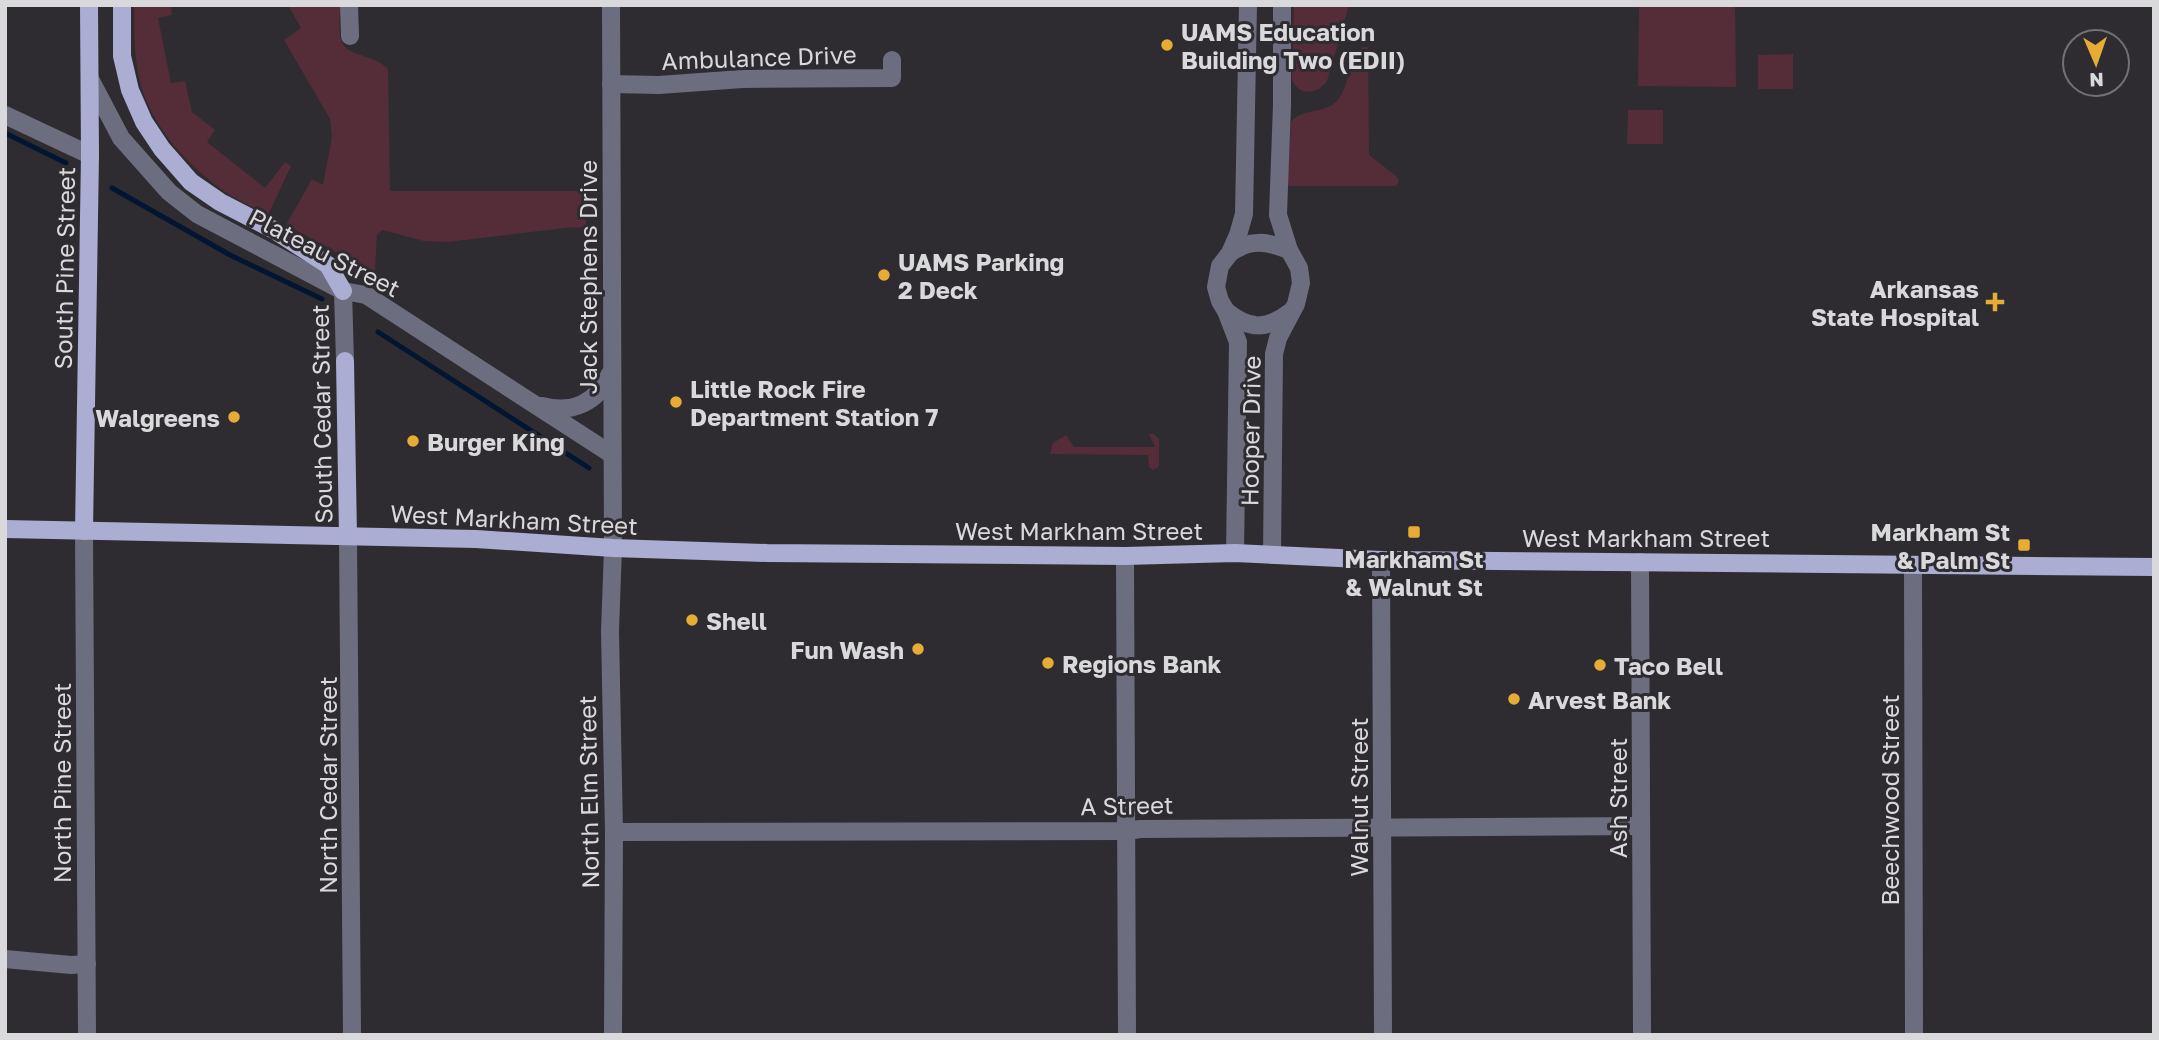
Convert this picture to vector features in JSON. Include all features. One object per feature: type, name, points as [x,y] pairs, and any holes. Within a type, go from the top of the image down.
[{"type":"main road","name":"South Pine Street","points":[[84,531],[90,155],[89,5]]},
{"type":"main road","points":[[122,5],[122,57],[130,90],[144,122],[162,149],[191,182],[328,265],[343,291]]},
{"type":"main road","name":"South Cedar Street","points":[[345,361],[348,536]]},
{"type":"main road","name":"West Markham Street","points":[[5,529],[505,540],[613,548],[767,553],[1125,556],[1235,553],[1381,559],[2154,567]]},
{"type":"street","points":[[349,5],[349,36]]},
{"type":"street","name":"Jack Stephens Drive","points":[[611,5],[613,548]]},
{"type":"street","name":"Hooper Drive","points":[[1235,553],[1238,342],[1216,287],[1220,266],[1230,253],[1244,214],[1248,5]]},
{"type":"street","name":"Hooper Drive","points":[[1272,555],[1274,354],[1278,338],[1298,298],[1301,283],[1278,215],[1282,5]]},
{"type":"street","name":"Ambulance Drive","points":[[611,84],[659,85],[742,79],[892,78],[892,60]]},
{"type":"street","name":"Plateau Street","points":[[90,79],[121,138],[169,192],[197,214],[343,291],[366,295],[611,454]]},
{"type":"street","points":[[5,115],[90,155]]},
{"type":"street","points":[[1230,253],[1242,245],[1259,241],[1289,250]]},
{"type":"street","name":"South Cedar Street","points":[[343,291],[345,361]]},
{"type":"street","name":"Hooper Drive","points":[[1226,311],[1238,320],[1262,326],[1278,321],[1290,312]]},
{"type":"street","points":[[533,404],[558,409],[581,405],[600,392],[612,371]]},
{"type":"street","name":"North Pine Street","points":[[84,531],[87,1035]]},
{"type":"street","name":"North Cedar Street","points":[[348,536],[352,1035]]},
{"type":"street","name":"North Elm Street","points":[[613,548],[610,631],[614,1035]]},
{"type":"street","points":[[1125,556],[1127,1035]]},
{"type":"street","name":"Walnut Street","points":[[1381,559],[1383,1035]]},
{"type":"street","name":"Ash Street","points":[[1640,562],[1642,1035]]},
{"type":"street","name":"Beechwood Street","points":[[1913,565],[1914,1035]]},
{"type":"street","name":"A Street","points":[[614,832],[1642,826]]},
{"type":"street","points":[[5,959],[87,964]]},
{"type":"shaded area","points":[[134,5],[171,5],[172,15],[158,18],[171,83],[185,81],[192,112],[215,130],[207,142],[265,188],[285,162],[291,166],[268,215],[231,196],[208,179],[174,146],[156,120],[143,92],[138,71]]},
{"type":"shaded area","points":[[288,5],[340,5],[340,32],[344,46],[388,69],[390,191],[586,191],[586,227],[448,242],[424,241],[382,230],[377,235],[377,275],[357,275],[346,267],[340,256],[331,249],[286,225],[312,179],[323,185],[332,137],[330,119],[284,40],[301,28]]},
{"type":"shaded area","points":[[1294,5],[1349,5],[1327,81],[1318,89],[1308,92],[1298,88],[1292,79]]},
{"type":"shaded area","points":[[1639,5],[1735,5],[1736,87],[1638,86]]},
{"type":"shaded area","points":[[1363,47],[1368,47],[1369,155],[1399,181],[1396,186],[1287,186],[1291,122],[1301,115],[1336,102],[1344,89],[1353,59]]},
{"type":"shaded area","points":[[1793,54],[1793,89],[1758,89],[1758,55]]},
{"type":"shaded area","points":[[1628,110],[1663,110],[1663,144],[1627,144]]},
{"type":"shaded area","points":[[1149,434],[1154,434],[1159,439],[1159,465],[1153,470],[1149,467],[1148,455],[1050,454],[1053,443],[1066,435],[1074,447],[1155,447]]},
{"type":"waterway","points":[[5,133],[66,163]]},
{"type":"waterway","points":[[112,188],[230,255],[322,299]]},
{"type":"waterway","points":[[378,332],[589,468]]},
{"type":"place","name":"UAMS Education Building Two (EDII)","points":[[1167,45]]},
{"type":"place","name":"UAMS Parking 2 Deck","points":[[884,275]]},
{"type":"place","name":"Arkansas State Hospital","points":[[1995,302]]},
{"type":"place","name":"Little Rock Fire Department Station 7","points":[[676,402]]},
{"type":"place","name":"Walgreens","points":[[234,417]]},
{"type":"place","name":"Burger King","points":[[413,441]]},
{"type":"place","name":"Markham St & Walnut St","points":[[1414,532]]},
{"type":"place","name":"Markham St & Palm St","points":[[2024,545]]},
{"type":"place","name":"Shell","points":[[692,620]]},
{"type":"place","name":"Fun Wash","points":[[918,649]]},
{"type":"place","name":"Regions Bank","points":[[1048,663]]},
{"type":"place","name":"Taco Bell","points":[[1600,665]]},
{"type":"place","name":"Arvest Bank","points":[[1514,699]]}]
